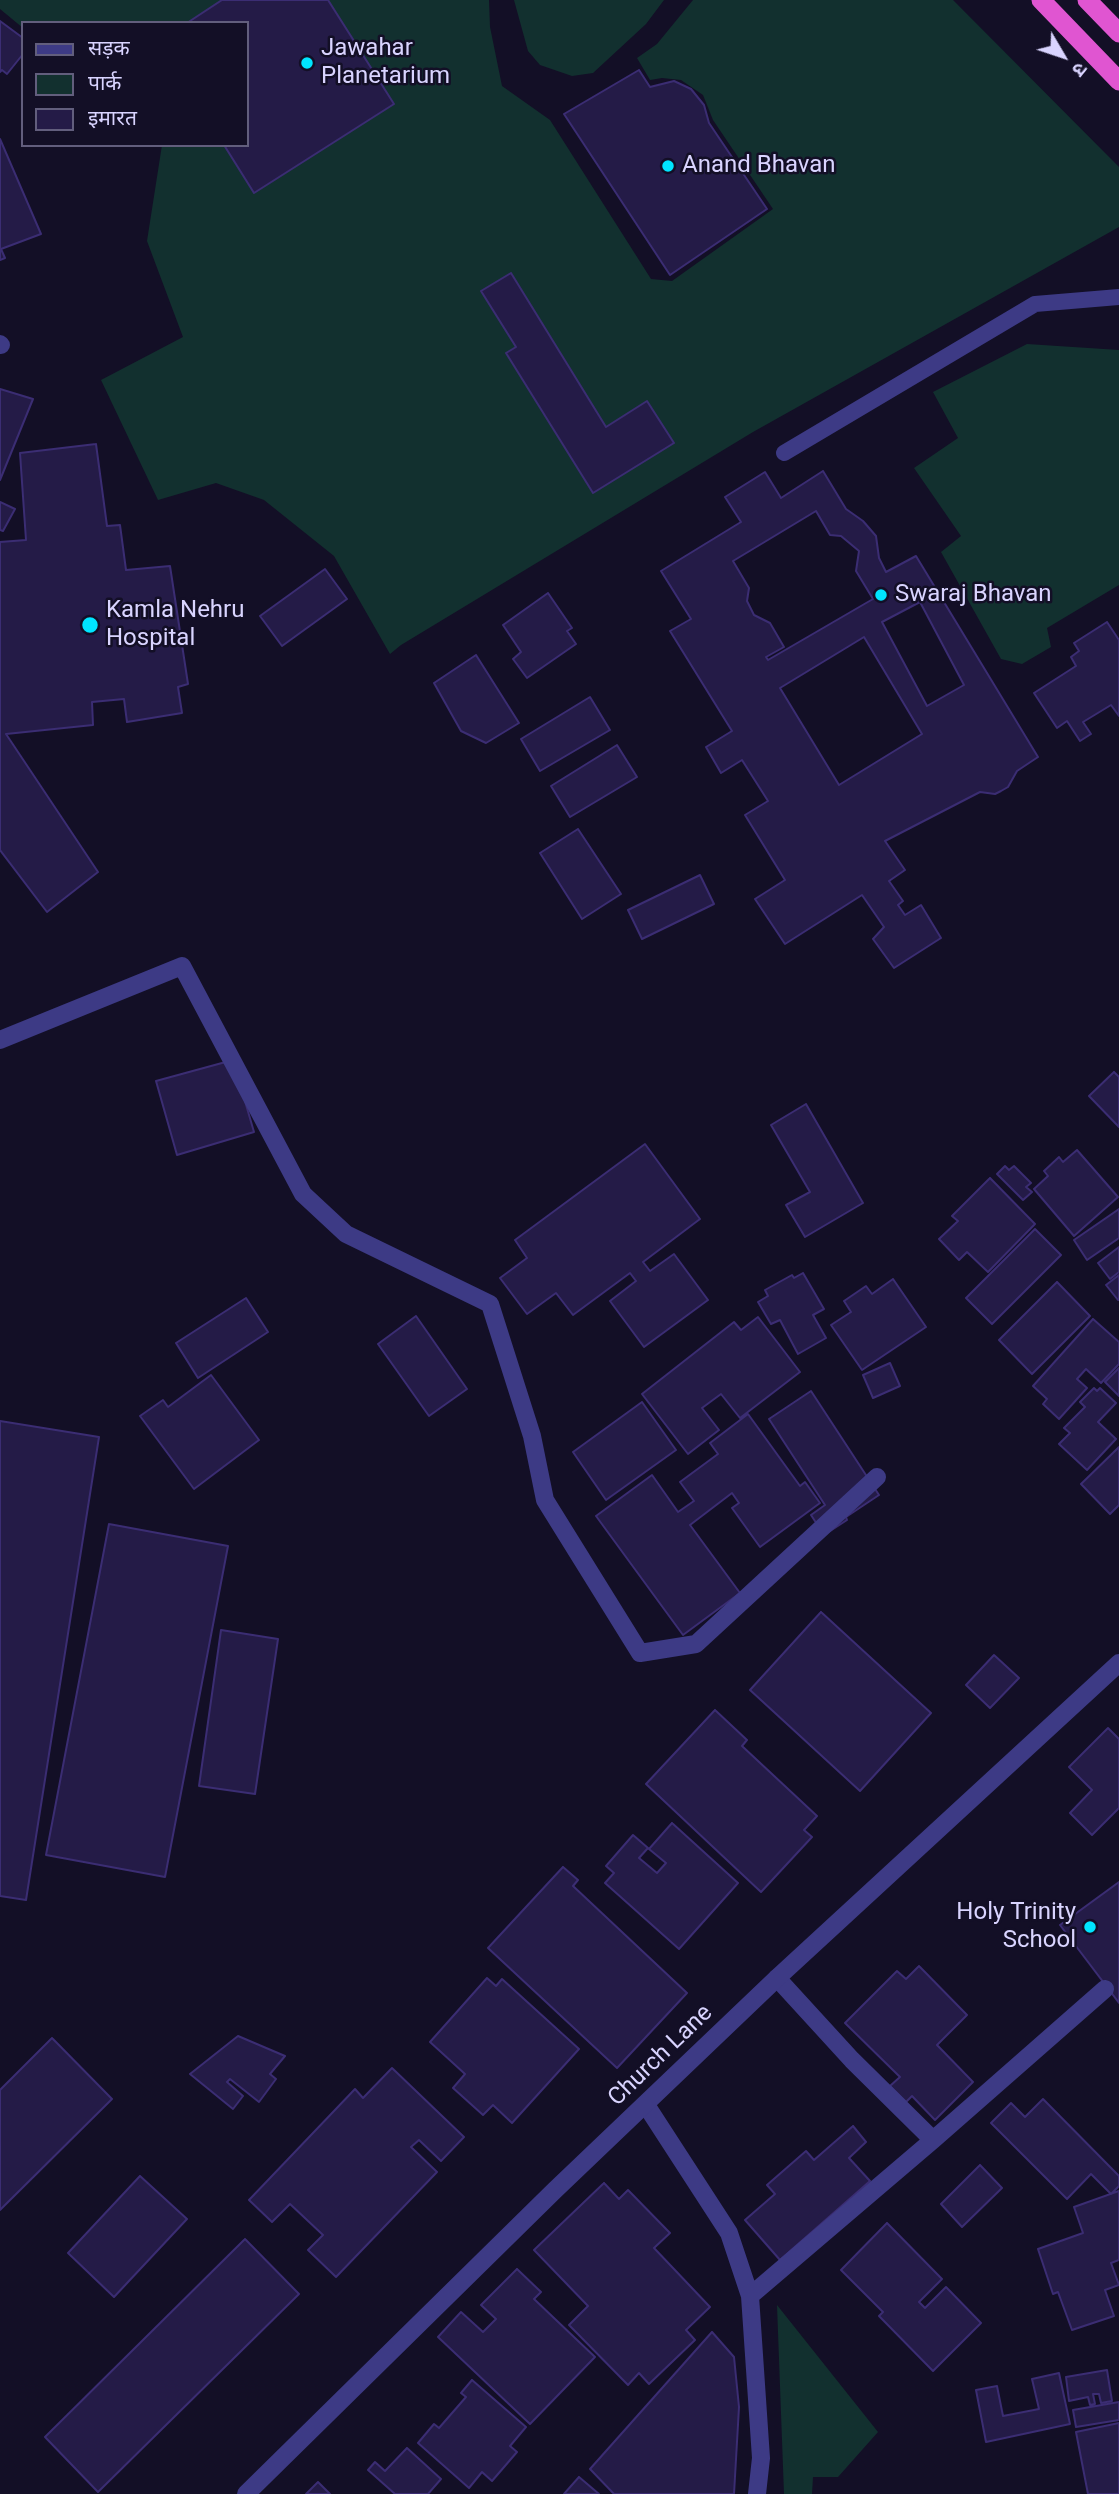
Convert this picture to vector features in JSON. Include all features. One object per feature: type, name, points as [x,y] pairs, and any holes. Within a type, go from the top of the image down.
[{"type":"highway","points":[[1041,0],[1119,81]]},
{"type":"highway","points":[[1087,0],[1119,33]]},
{"type":"street","points":[[0,1040],[182,966],[303,1194],[346,1234],[490,1304],[532,1436],[545,1500],[640,1653],[696,1644],[877,1477]]},
{"type":"street","name":"Church Lane","points":[[246,2494],[555,2190],[777,1978],[1119,1663]]},
{"type":"street","points":[[777,1978],[852,2060],[933,2140]]},
{"type":"street","points":[[750,2296],[1105,1989]]},
{"type":"street","points":[[646,2105],[729,2233],[750,2296],[761,2458],[757,2494]]},
{"type":"lane","points":[[784,453],[1035,304],[1119,297]]},
{"type":"green space","points":[[0,0],[489,0],[490,27],[502,86],[550,120],[651,279],[672,281],[773,209],[713,120],[703,95],[681,80],[650,80],[637,58],[657,44],[693,0],[953,0],[1119,167],[1119,227],[753,432],[390,654],[334,556],[264,500],[216,483],[158,500],[101,380],[183,337],[147,241],[162,147],[248,147],[248,21],[21,21],[21,26],[0,9]]},
{"type":"green space","points":[[514,0],[664,0],[646,24],[593,73],[572,76],[540,65],[528,51]]},
{"type":"green space","points":[[1027,344],[1119,350],[1119,585],[1047,628],[1051,647],[1022,664],[1001,659],[941,552],[961,536],[914,468],[958,438],[933,392]]},
{"type":"green space","points":[[777,2305],[878,2432],[838,2477],[813,2477],[812,2494],[784,2494]]},
{"type":"building","name":"Jawahar Planetarium","points":[[222,0],[328,0],[394,104],[254,193],[225,147],[248,147],[248,21],[190,21]]},
{"type":"building","points":[[0,21],[21,37],[21,56],[7,74],[2,70],[0,72]]},
{"type":"building","name":"Anand Bhavan","points":[[639,70],[650,87],[674,81],[691,89],[704,105],[709,123],[767,209],[670,275],[564,114]]},
{"type":"building","points":[[0,139],[41,234],[1,249],[5,258],[0,260]]},
{"type":"building","points":[[511,273],[606,427],[647,401],[674,443],[593,493],[506,353],[516,347],[481,291]]},
{"type":"building","points":[[0,389],[33,399],[0,480]]},
{"type":"building","points":[[96,444],[107,526],[120,525],[126,570],[170,566],[188,684],[178,687],[182,713],[127,722],[124,699],[92,702],[93,725],[6,734],[98,872],[47,912],[0,850],[0,542],[26,540],[20,453]]},
{"type":"building","points":[[823,471],[846,509],[863,521],[876,536],[879,558],[886,572],[916,556],[1038,757],[1017,771],[1008,787],[1001,791],[995,794],[980,792],[885,841],[905,870],[889,881],[903,901],[898,905],[905,915],[921,905],[941,938],[894,968],[873,939],[884,927],[862,895],[785,944],[755,899],[785,880],[745,815],[768,801],[742,760],[721,773],[706,747],[732,731],[670,631],[691,619],[661,571],[741,522],[725,497],[765,472],[781,498]],"holes":[[[816,511],[830,535],[841,536],[859,551],[856,571],[873,599],[768,660],[766,657],[784,647],[770,623],[754,615],[747,601],[749,588],[733,561]],[[920,602],[964,685],[927,706],[882,622]],[[864,637],[922,734],[839,785],[780,688]]]},
{"type":"building","points":[[0,502],[15,509],[3,531],[0,530]]},
{"type":"building","points":[[325,569],[347,599],[282,646],[260,616]]},
{"type":"building","points":[[548,593],[572,628],[567,631],[576,644],[527,678],[513,659],[521,652],[503,625]]},
{"type":"building","points":[[1107,622],[1119,640],[1119,716],[1111,705],[1083,722],[1091,734],[1080,741],[1067,721],[1057,728],[1034,693],[1076,666],[1071,657],[1079,651],[1074,643]]},
{"type":"building","points":[[476,655],[519,723],[486,743],[461,731],[434,683]]},
{"type":"building","points":[[590,697],[610,730],[540,771],[521,739]]},
{"type":"building","points":[[617,745],[637,777],[570,817],[551,786]]},
{"type":"building","points":[[578,829],[621,894],[582,919],[540,853]]},
{"type":"building","points":[[700,875],[714,904],[642,939],[628,910]]},
{"type":"building","points":[[233,1060],[254,1132],[177,1155],[156,1081]]},
{"type":"building","points":[[1114,1072],[1119,1077],[1119,1127],[1089,1096]]},
{"type":"building","points":[[806,1104],[863,1203],[805,1237],[786,1205],[810,1192],[771,1125]]},
{"type":"building","points":[[645,1144],[700,1219],[643,1262],[650,1271],[674,1254],[708,1300],[644,1347],[610,1301],[636,1281],[630,1273],[573,1315],[556,1293],[527,1314],[500,1278],[527,1258],[515,1240]]},
{"type":"building","points":[[1077,1150],[1118,1197],[1074,1236],[1034,1189],[1048,1176],[1044,1171],[1059,1157],[1063,1162]]},
{"type":"building","points":[[1005,1166],[1009,1170],[1014,1166],[1031,1183],[1026,1187],[1032,1192],[1023,1200],[997,1174]]},
{"type":"building","points":[[990,1178],[1035,1224],[988,1272],[967,1252],[959,1260],[939,1239],[958,1221],[952,1216]]},
{"type":"building","points":[[1119,1209],[1119,1238],[1087,1260],[1074,1240]]},
{"type":"building","points":[[1035,1229],[1061,1255],[992,1324],[966,1298]]},
{"type":"building","points":[[1119,1247],[1119,1272],[1110,1279],[1098,1263]]},
{"type":"building","points":[[803,1273],[824,1309],[813,1315],[826,1338],[798,1354],[780,1320],[771,1324],[758,1302],[768,1296],[765,1290],[792,1275],[794,1278]]},
{"type":"building","points":[[1119,1275],[1119,1300],[1118,1300],[1106,1285]]},
{"type":"building","points":[[893,1279],[926,1327],[862,1370],[831,1325],[851,1312],[844,1301],[866,1286],[872,1294]]},
{"type":"building","points":[[1057,1282],[1090,1316],[1032,1374],[999,1340]]},
{"type":"building","points":[[246,1298],[268,1332],[198,1378],[176,1343]]},
{"type":"building","points":[[416,1316],[467,1389],[429,1416],[378,1344]]},
{"type":"building","points":[[758,1317],[800,1372],[740,1418],[721,1394],[702,1408],[719,1430],[688,1454],[642,1394],[734,1322],[741,1330]]},
{"type":"building","points":[[1093,1319],[1119,1342],[1119,1364],[1101,1383],[1086,1369],[1077,1379],[1087,1388],[1059,1419],[1043,1404],[1047,1399],[1033,1386]]},
{"type":"building","points":[[890,1363],[900,1386],[873,1398],[863,1375]]},
{"type":"building","points":[[1119,1368],[1119,1396],[1105,1382]]},
{"type":"building","points":[[211,1375],[259,1440],[194,1489],[140,1416],[163,1400],[168,1407]]},
{"type":"building","points":[[1094,1388],[1097,1391],[1100,1388],[1116,1403],[1098,1422],[1116,1439],[1087,1470],[1059,1444],[1070,1433],[1064,1428],[1085,1407],[1080,1402]]},
{"type":"building","points":[[811,1391],[879,1495],[824,1535],[811,1515],[825,1505],[769,1419]]},
{"type":"building","points":[[642,1402],[676,1450],[606,1500],[573,1452]]},
{"type":"building","points":[[748,1414],[800,1486],[805,1482],[820,1503],[760,1547],[732,1508],[739,1503],[732,1493],[690,1525],[740,1593],[683,1635],[596,1516],[652,1475],[678,1512],[694,1501],[680,1482],[718,1454],[710,1443]]},
{"type":"building","points":[[0,1421],[99,1437],[26,1900],[0,1896]]},
{"type":"building","points":[[1119,1447],[1119,1505],[1110,1514],[1081,1484]]},
{"type":"building","points":[[109,1524],[228,1546],[165,1877],[46,1855]]},
{"type":"building","points":[[821,1612],[931,1713],[860,1791],[750,1690]]},
{"type":"building","points":[[221,1630],[278,1639],[255,1794],[199,1786]]},
{"type":"building","points":[[994,1655],[1019,1678],[990,1708],[966,1685]]},
{"type":"building","points":[[715,1710],[747,1740],[742,1746],[817,1816],[804,1830],[812,1837],[761,1892],[646,1784]]},
{"type":"building","points":[[1108,1728],[1119,1739],[1119,1808],[1092,1835],[1070,1813],[1092,1790],[1069,1767]]},
{"type":"building","points":[[672,1823],[738,1883],[679,1949],[605,1883],[614,1873],[606,1866],[633,1835],[648,1848],[639,1858],[657,1873],[666,1863],[649,1849]]},
{"type":"building","points":[[563,1867],[578,1880],[573,1886],[687,1993],[617,2068],[488,1948]]},
{"type":"building","points":[[1119,1882],[1119,2003],[1060,1925]]},
{"type":"building","points":[[919,1966],[967,2015],[937,2045],[973,2082],[935,2120],[912,2096],[906,2102],[890,2086],[900,2077],[845,2023],[897,1971],[906,1979]]},
{"type":"building","points":[[487,1978],[496,1986],[502,1979],[579,2049],[512,2123],[493,2105],[483,2115],[453,2088],[465,2074],[430,2042]]},
{"type":"building","points":[[238,2036],[285,2056],[270,2074],[276,2079],[259,2102],[230,2079],[227,2082],[243,2096],[233,2109],[190,2074]]},
{"type":"building","points":[[52,2038],[112,2099],[0,2210],[0,2090]]},
{"type":"building","points":[[392,2068],[464,2137],[441,2161],[419,2140],[411,2147],[437,2172],[336,2277],[308,2250],[323,2235],[290,2204],[272,2222],[249,2200],[355,2089],[363,2098]]},
{"type":"building","points":[[1043,2099],[1119,2176],[1119,2186],[1111,2194],[1091,2174],[1067,2199],[991,2123],[1011,2103],[1025,2117]]},
{"type":"building","points":[[853,2126],[866,2142],[849,2158],[870,2181],[780,2260],[745,2220],[775,2194],[767,2185],[806,2151],[814,2160]]},
{"type":"building","points":[[980,2165],[1002,2188],[962,2227],[941,2204]]},
{"type":"building","points":[[140,2176],[187,2219],[114,2297],[68,2253]]},
{"type":"building","points":[[604,2183],[619,2199],[628,2190],[670,2233],[654,2248],[710,2307],[686,2330],[695,2340],[649,2384],[639,2373],[628,2385],[569,2325],[588,2306],[534,2250]]},
{"type":"building","points":[[1119,2191],[1119,2260],[1111,2263],[1119,2285],[1105,2290],[1114,2316],[1072,2330],[1058,2292],[1053,2294],[1038,2249],[1083,2233],[1074,2207]]},
{"type":"building","points":[[887,2223],[942,2279],[919,2302],[925,2308],[946,2287],[981,2323],[933,2371],[879,2316],[883,2312],[841,2270]]},
{"type":"building","points":[[245,2239],[299,2294],[98,2492],[45,2437]]},
{"type":"building","points":[[517,2269],[541,2292],[534,2299],[595,2357],[530,2424],[438,2337],[461,2312],[483,2332],[496,2319],[481,2305]]},
{"type":"building","points":[[712,2332],[734,2357],[739,2407],[734,2494],[614,2494],[590,2469]]},
{"type":"building","points":[[1107,2370],[1112,2401],[1101,2403],[1099,2394],[1093,2394],[1095,2404],[1090,2405],[1088,2397],[1069,2401],[1066,2377]]},
{"type":"building","points":[[1059,2373],[1070,2424],[986,2442],[976,2390],[997,2386],[1003,2416],[1039,2409],[1032,2379]]},
{"type":"building","points":[[472,2380],[526,2427],[510,2446],[517,2452],[492,2481],[482,2472],[469,2488],[418,2443],[434,2424],[439,2428],[466,2397],[461,2393]]},
{"type":"building","points":[[1119,2402],[1119,2420],[1076,2427],[1073,2410]]},
{"type":"building","points":[[1119,2423],[1119,2494],[1088,2494],[1076,2432]]},
{"type":"building","points":[[407,2448],[441,2479],[428,2494],[395,2494],[368,2470],[375,2462],[385,2471]]},
{"type":"building","points":[[579,2477],[599,2494],[564,2494]]},
{"type":"building","points":[[318,2482],[330,2494],[306,2494]]},
{"type":"place","name":"Jawahar Planetarium","points":[[307,63]]},
{"type":"place","name":"Anand Bhavan","points":[[668,166]]},
{"type":"place","name":"Swaraj Bhavan","points":[[881,595]]},
{"type":"place","name":"Kamla Nehru Hospital","points":[[90,625]]},
{"type":"place","name":"Holy Trinity School","points":[[1090,1927]]}]
